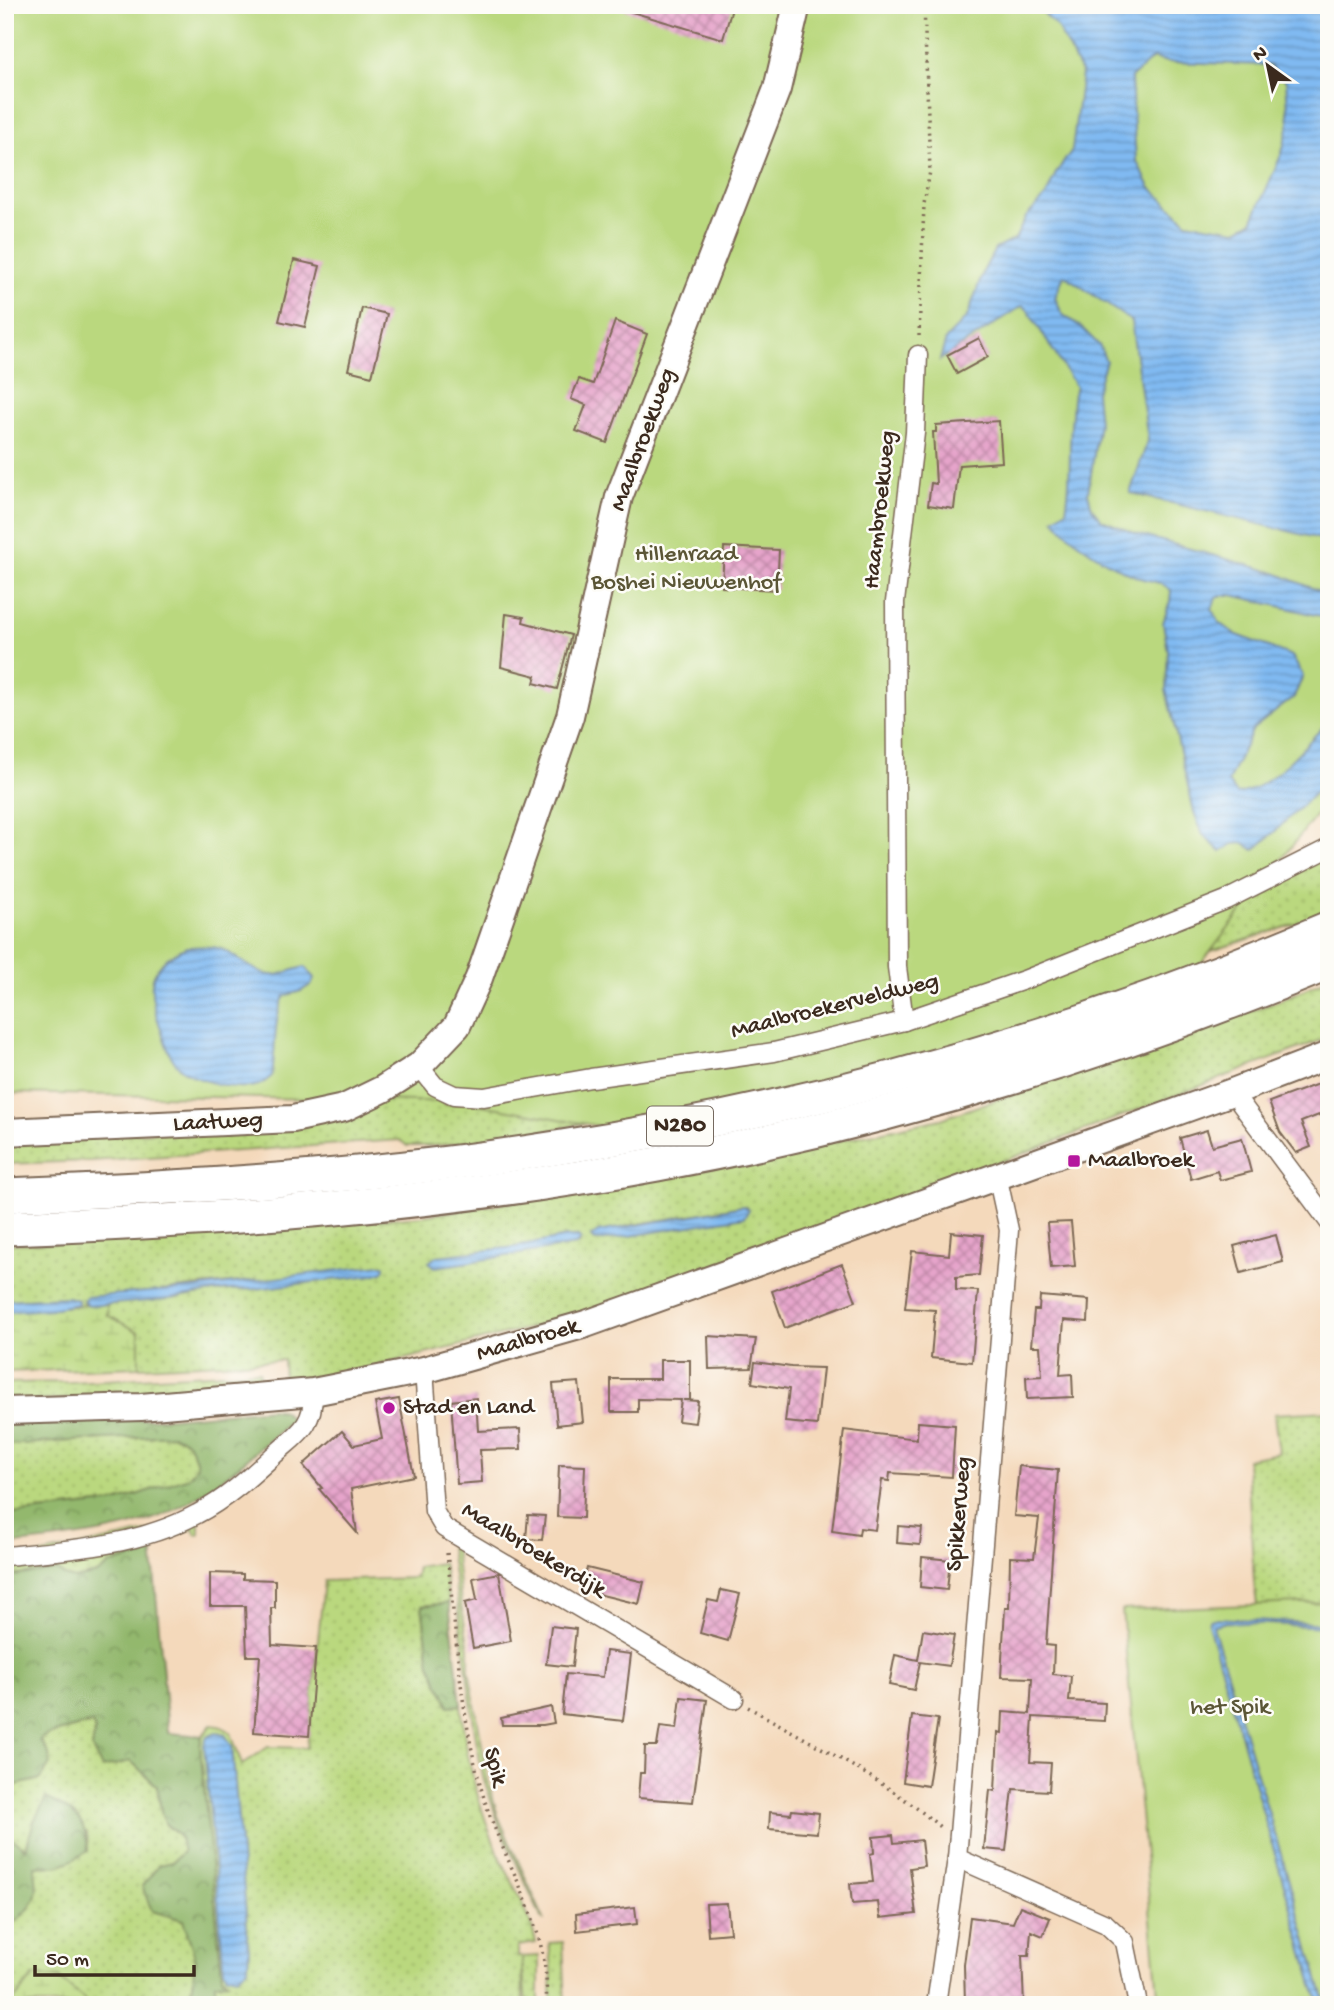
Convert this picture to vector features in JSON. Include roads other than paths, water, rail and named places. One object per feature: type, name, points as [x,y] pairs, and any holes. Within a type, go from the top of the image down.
[{"type":"highway","name":"N280","points":[[5,1195],[119,1191],[298,1179],[554,1149],[764,1110],[898,1077],[1036,1036],[1233,967],[1329,928]]},
{"type":"highway","name":"N280","points":[[5,1228],[118,1224],[299,1212],[544,1182],[656,1164],[841,1125],[1029,1073],[1195,1016],[1329,963]]},
{"type":"street","name":"Maalbroekweg","points":[[419,1066],[457,1026],[479,978],[570,716],[619,497],[777,89],[797,5]]},
{"type":"street","name":"Haambroekweg","points":[[904,1021],[897,967],[895,602],[915,433],[918,355]]},
{"type":"street","name":"Maalbroekerveldweg","points":[[419,1066],[435,1086],[454,1095],[484,1097],[591,1078],[774,1052],[904,1021],[1024,980],[1226,900],[1329,848]]},
{"type":"street","name":"Maalbroek","points":[[5,1411],[141,1407],[313,1392],[424,1370],[586,1324],[1329,1055]]},
{"type":"street","name":"Laatweg","points":[[5,1132],[293,1119],[344,1108],[383,1089],[419,1066]]},
{"type":"street","points":[[1235,1091],[1241,1104],[1329,1222]]},
{"type":"street","name":"Spikkerweg","points":[[936,2005],[957,1858],[1009,1230],[997,1175]]},
{"type":"street","name":"Maalbroekerdijk","points":[[424,1370],[434,1511],[444,1528],[734,1699]]},
{"type":"street","points":[[5,1556],[73,1550],[134,1538],[164,1530],[199,1513],[258,1470],[308,1424],[313,1406],[313,1392]]},
{"type":"street","points":[[957,1858],[1106,1924],[1125,1942],[1138,2005]]},
{"type":"water","points":[[1036,5],[1329,5],[1329,541],[1130,493],[1148,440],[1131,321],[1064,275],[1055,298],[1062,314],[1081,327],[1099,345],[1106,361],[1096,392],[1099,423],[1088,493],[1092,508],[1102,520],[1137,534],[1273,572],[1329,595],[1329,622],[1320,616],[1232,595],[1216,598],[1212,610],[1219,622],[1235,634],[1292,656],[1303,676],[1294,697],[1253,729],[1228,782],[1237,794],[1249,791],[1274,775],[1329,721],[1329,777],[1254,850],[1244,843],[1233,844],[1221,852],[1203,835],[1194,812],[1166,690],[1168,651],[1163,623],[1171,590],[1102,559],[1071,536],[1054,519],[1066,510],[1076,387],[1027,309],[1022,306],[940,360],[946,339],[967,317],[984,270],[995,249],[1015,239],[1026,217],[1046,196],[1056,173],[1072,150],[1082,74],[1057,27]],"holes":[[[1153,58],[1167,62],[1269,65],[1286,81],[1289,124],[1282,153],[1252,222],[1237,230],[1187,222],[1150,187],[1136,160],[1131,78]]]},
{"type":"water","points":[[187,947],[221,949],[254,969],[271,975],[305,967],[314,978],[312,984],[301,991],[285,996],[281,1004],[272,1076],[261,1084],[238,1087],[213,1083],[190,1074],[174,1061],[155,1012],[153,979],[164,961]]},
{"type":"water","points":[[743,1206],[749,1210],[744,1217],[606,1240],[595,1241],[591,1237],[598,1232]]},
{"type":"water","points":[[578,1237],[581,1240],[576,1245],[450,1265],[435,1267],[429,1262],[437,1256],[515,1247]]},
{"type":"water","points":[[385,1265],[385,1269],[374,1275],[227,1290],[163,1300],[88,1306],[83,1300],[86,1297],[195,1288]]},
{"type":"water","points":[[68,1297],[78,1300],[78,1304],[5,1312],[5,1300]]},
{"type":"water","points":[[1217,1618],[1329,1624],[1329,1627],[1226,1622],[1213,1626],[1326,2005],[1319,2005],[1208,1624],[1209,1620]]},
{"type":"water","points":[[216,1733],[225,1735],[232,1746],[249,1949],[248,1968],[238,1977],[227,1975],[224,1970],[204,1745],[207,1737]]},
{"type":"place","name":"Maalbroek","points":[[1074,1161]]},
{"type":"place","name":"Stad en Land","points":[[389,1408]]},
{"type":"park label","name":"Hillenraad Boshei Nieuwenhof","points":[[686,569]]},
{"type":"park label","name":"het Spik","points":[[1230,1708]]}]
